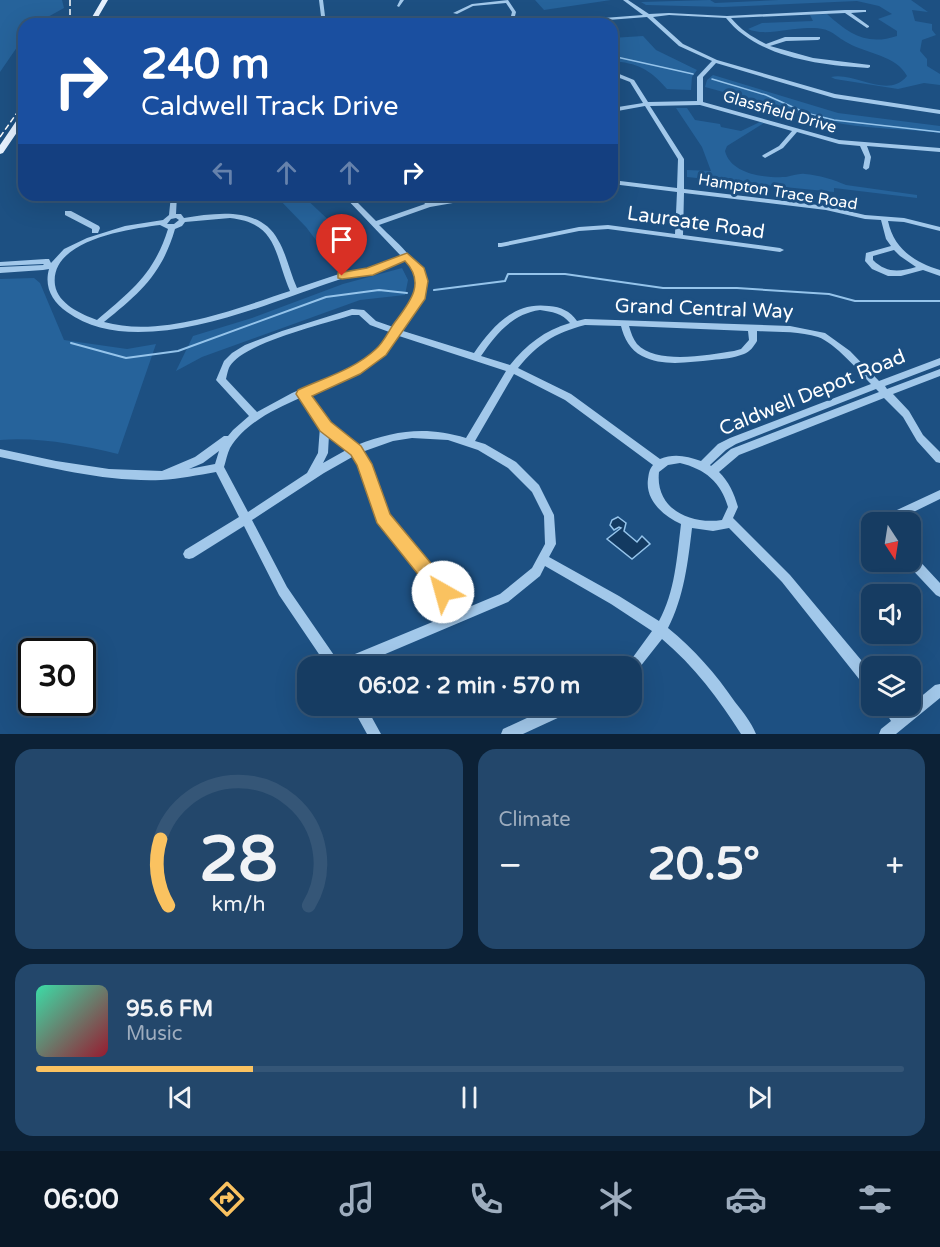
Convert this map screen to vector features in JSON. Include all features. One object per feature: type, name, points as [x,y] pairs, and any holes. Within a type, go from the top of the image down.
[{"type":"main road","points":[[88,18],[96,0]]},
{"type":"main road","points":[[94,18],[105,0]]},
{"type":"main road","points":[[0,151],[18,125]]},
{"type":"street","points":[[321,0],[323,18]]},
{"type":"street","points":[[399,6],[402,0]]},
{"type":"street","points":[[625,0],[648,15],[681,45],[718,62],[834,96],[940,112]]},
{"type":"street","points":[[455,13],[472,5],[507,1],[514,12],[512,18]]},
{"type":"street","points":[[845,11],[867,27]]},
{"type":"street","points":[[611,18],[648,15],[727,17],[864,11]]},
{"type":"street","points":[[727,17],[739,31],[767,45],[831,63],[868,66]]},
{"type":"street","points":[[767,45],[785,39],[818,38]]},
{"type":"street","points":[[700,103],[699,81],[706,70],[718,62]]},
{"type":"street","points":[[618,75],[632,81],[681,159],[679,235]]},
{"type":"street","name":"Glassfield Drive","points":[[618,109],[648,104],[700,103],[839,142],[940,150]]},
{"type":"street","points":[[765,156],[781,147],[796,130]]},
{"type":"street","points":[[863,145],[868,157],[866,168]]},
{"type":"street","name":"Hampton Trace Road","points":[[618,183],[817,207],[865,217],[911,221],[940,230]]},
{"type":"street","points":[[172,216],[173,201]]},
{"type":"street","points":[[155,477],[193,463],[256,417],[355,370],[381,352],[397,332],[420,296],[422,281],[418,268],[352,201]]},
{"type":"street","points":[[426,201],[429,205]]},
{"type":"street","points":[[375,224],[429,205],[452,201]]},
{"type":"street","points":[[70,215],[73,220],[90,232],[97,233],[163,222],[172,216],[181,217],[183,220]]},
{"type":"street","points":[[163,222],[166,227],[172,227],[183,220],[236,216],[261,225],[271,234],[294,291]]},
{"type":"street","points":[[884,218],[888,240],[894,248],[923,267],[940,273]]},
{"type":"street","points":[[98,323],[149,278],[162,260],[172,227]]},
{"type":"street","name":"Laureate Road","points":[[501,245],[569,231],[608,227],[780,250]]},
{"type":"street","points":[[0,270],[42,268],[51,265],[66,252],[97,233]]},
{"type":"street","points":[[894,248],[876,251],[869,255],[869,261],[875,268],[893,275],[923,267]]},
{"type":"street","points":[[51,265],[52,292],[80,317],[123,329],[166,327],[189,323],[342,276],[369,272],[407,256]]},
{"type":"street","points":[[0,264],[46,261],[51,265]]},
{"type":"street","points":[[475,358],[495,330],[524,310],[539,308],[560,311],[570,316],[575,324]]},
{"type":"street","points":[[256,417],[235,392],[221,380],[227,361],[241,351],[289,331],[352,312],[361,312],[373,323],[512,369],[568,397],[659,464]]},
{"type":"street","points":[[624,323],[627,337],[637,350],[652,358],[668,362],[744,351],[753,341],[752,328]]},
{"type":"street","name":"Grand Central Way","points":[[470,441],[521,355],[544,335],[575,324],[624,323],[801,329],[822,335],[847,353],[906,414],[920,438],[940,459]]},
{"type":"street","name":"Caldwell Depot Road","points":[[708,468],[735,452],[882,390],[940,361]]},
{"type":"street","name":"Caldwell Depot Road","points":[[882,390],[940,372]]},
{"type":"street","points":[[303,394],[325,427],[356,450],[364,464],[383,518],[443,592],[454,618]]},
{"type":"street","points":[[310,477],[323,453],[325,427]]},
{"type":"street","points":[[189,554],[356,450],[385,439],[410,434],[433,433],[470,441],[518,468],[539,492],[550,522],[548,551],[544,560],[520,589],[365,656]]},
{"type":"street","points":[[229,438],[220,456],[219,467],[283,591],[327,656]]},
{"type":"street","points":[[0,453],[116,475],[166,477],[219,467]]},
{"type":"street","points":[[680,459],[708,468],[731,497],[733,507],[728,520],[717,527],[687,523],[669,511],[655,490],[652,476],[659,464],[680,459]]},
{"type":"street","points":[[903,512],[940,495]]},
{"type":"street","points":[[728,520],[759,548],[794,587],[861,670]]},
{"type":"street","points":[[641,656],[668,619],[676,596],[687,523]]},
{"type":"street","points":[[544,560],[660,630],[679,645],[717,687],[749,734]]},
{"type":"street","points":[[921,571],[940,591]]},
{"type":"street","points":[[886,734],[940,690]]},
{"type":"street","points":[[364,716],[375,734]]},
{"type":"street","points":[[507,734],[546,716]]},
{"type":"street","points":[[895,716],[900,723]]},
{"type":"shaded area","points":[[0,0],[62,0],[64,8],[46,18],[18,18],[18,46],[0,72]]},
{"type":"shaded area","points":[[535,0],[611,0],[544,10]]},
{"type":"shaded area","points":[[710,0],[715,3],[779,0],[911,0],[928,12],[912,10],[915,21],[932,24],[932,30],[936,35],[922,40],[920,51],[927,59],[927,66],[940,74],[940,85],[924,83],[898,89],[835,79],[831,77],[840,76],[890,85],[899,83],[907,76],[889,59],[856,47],[824,29],[804,28],[762,32],[748,29],[762,23],[813,21],[810,15],[827,14],[851,32],[867,39],[886,39],[897,36],[897,31],[878,19],[892,14],[879,6],[857,1],[723,7],[646,5],[641,2]]},
{"type":"shaded area","points":[[643,36],[656,50],[697,70],[692,77],[691,90],[667,89],[655,76],[642,68],[618,62],[618,38]]},
{"type":"shaded area","points":[[713,75],[838,113],[940,126],[940,133],[855,126],[808,116],[705,87],[707,80]]},
{"type":"shaded area","points":[[676,108],[687,108],[695,120],[720,124],[721,127],[741,131],[760,122],[764,123],[727,146],[725,151],[734,165],[750,173],[778,177],[810,175],[846,185],[917,195],[917,198],[834,188],[834,192],[687,177],[687,170],[711,171],[702,147]]},
{"type":"shaded area","points":[[281,201],[308,201],[336,227],[350,231],[360,252],[348,257],[328,256],[306,227]]},
{"type":"shaded area","points":[[402,268],[408,280],[405,295],[360,300],[202,357],[176,371],[193,336],[252,318],[343,284]]},
{"type":"shaded area","points":[[34,278],[40,283],[64,340],[127,349],[156,344],[118,454],[45,441],[0,440],[0,279]]},
{"type":"shaded area","points":[[618,517],[626,523],[624,531],[637,542],[642,536],[650,544],[632,559],[607,539],[621,528],[614,530],[610,525],[612,520]]},
{"type":"waterway","points":[[618,57],[693,74]]},
{"type":"waterway","points":[[712,79],[766,95],[806,113],[834,120],[940,132]]},
{"type":"waterway","points":[[434,290],[505,281],[508,274],[565,274],[663,288],[737,288],[829,294],[855,301],[940,301]]},
{"type":"waterway","points":[[71,343],[126,358],[178,351],[326,297],[379,290],[407,293]]},
{"type":"railway","points":[[70,0],[70,18]]},
{"type":"railway","points":[[0,137],[18,112]]},
{"type":"route","points":[[342,276],[369,272],[407,256],[418,268],[422,281],[420,296],[413,310],[381,352],[355,370],[303,394],[325,427],[356,450],[364,464],[383,518],[392,532],[443,592]]}]
